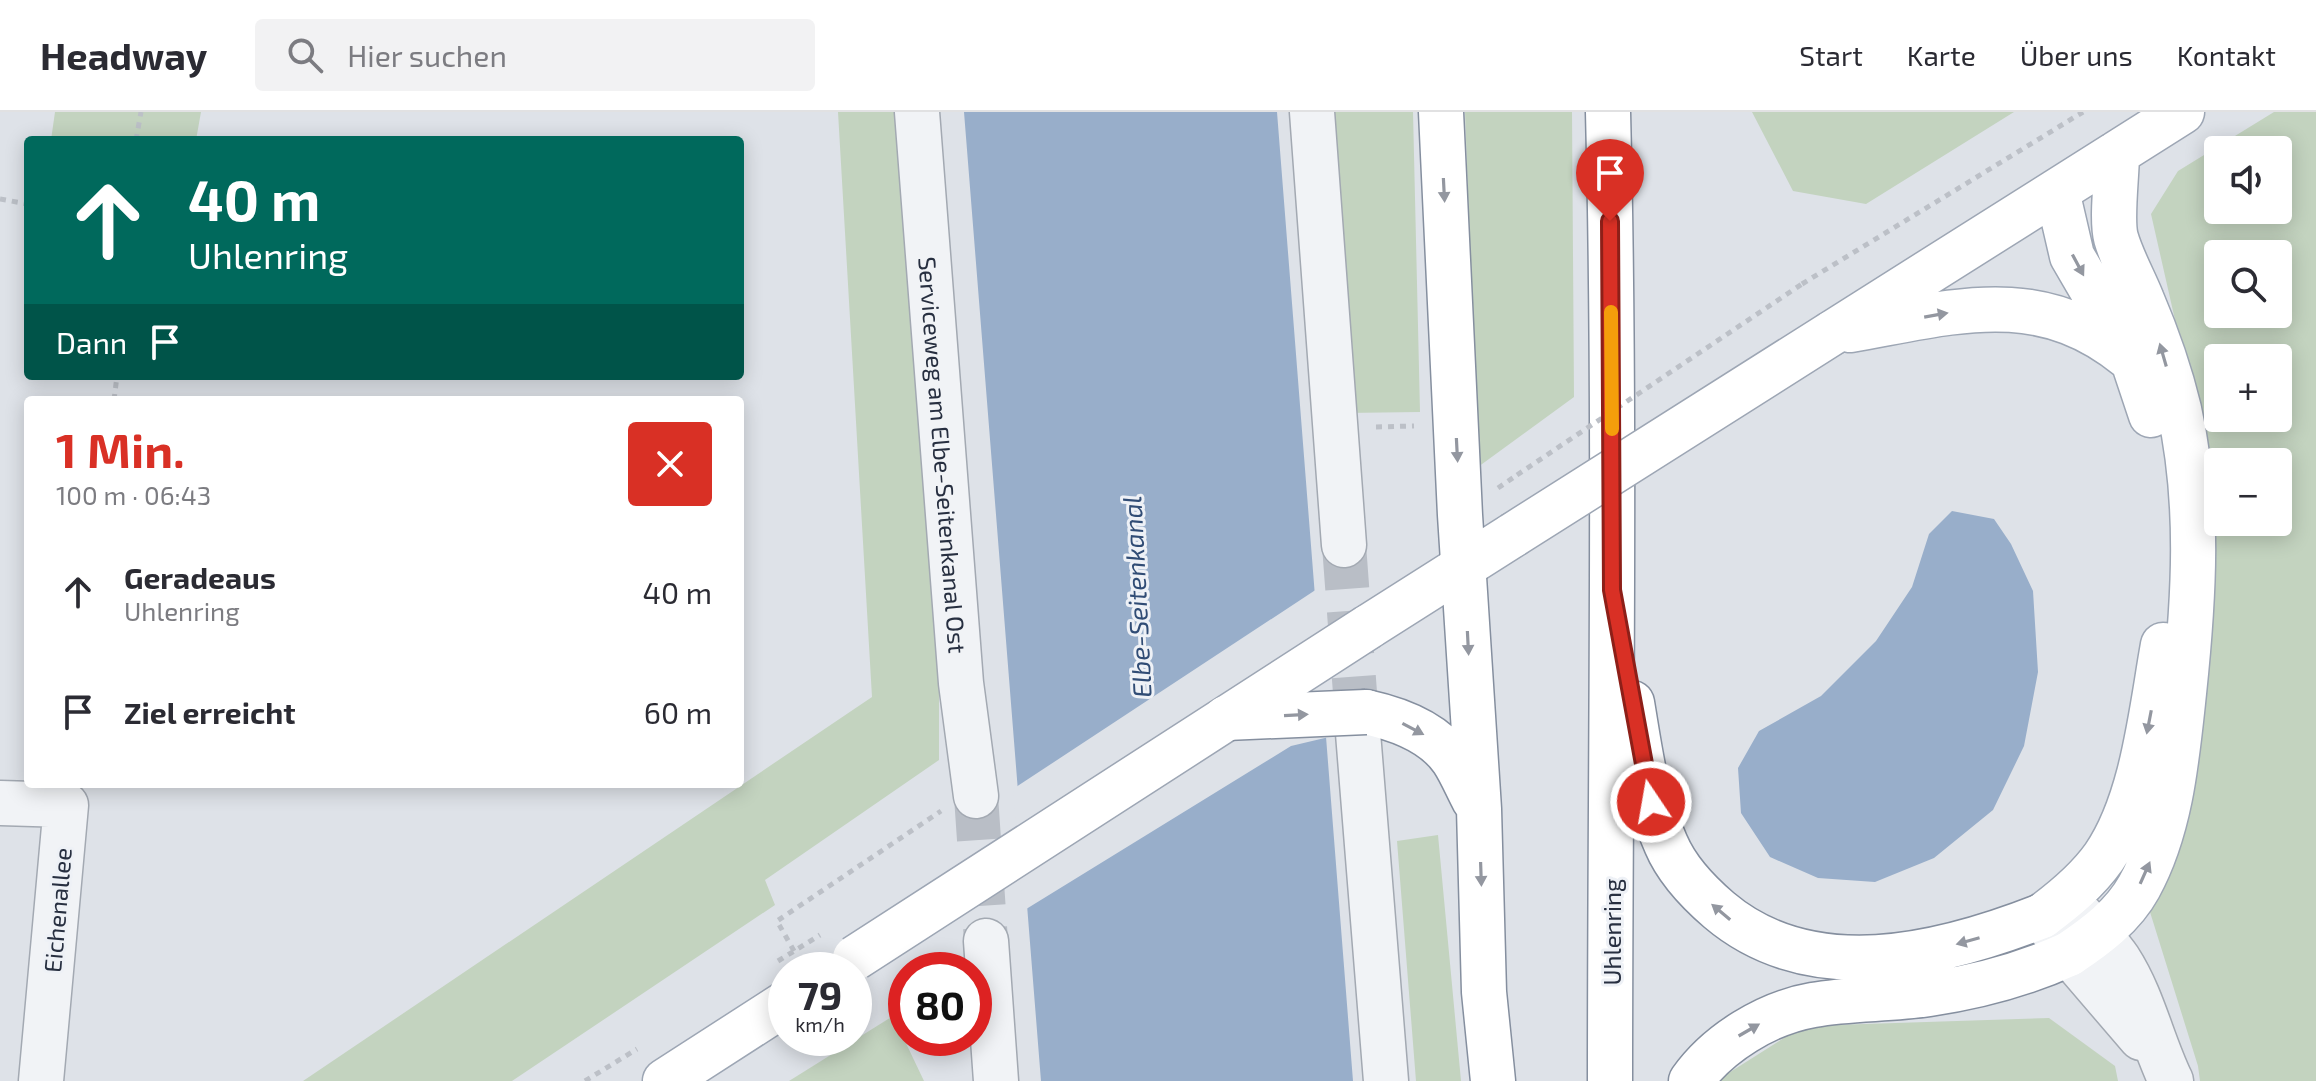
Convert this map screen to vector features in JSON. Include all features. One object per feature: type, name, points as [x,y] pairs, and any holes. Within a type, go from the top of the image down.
[{"type":"main road","points":[[1441,112],[1474,768],[1479,809],[1484,992],[1493,1081]]},
{"type":"main road","name":"Uhlenring","points":[[1608,112],[1612,590],[1610,1081]]},
{"type":"main road","points":[[865,952],[1464,565],[2182,112]]},
{"type":"main road","points":[[1691,1081],[1718,1052],[1746,1031],[1810,1005],[1903,998],[1970,986],[2041,966],[2084,944],[2122,911],[2148,868],[2168,805],[2179,745],[2195,568],[2190,479],[2179,409],[2157,335],[2116,236],[2117,153]]},
{"type":"main road","points":[[1612,590],[1655,818],[1667,848],[1685,875],[1706,899],[1731,920],[1758,937],[1788,949],[1852,959],[1954,946],[1998,933],[2054,907],[2104,857],[2129,805],[2149,722],[2170,592],[2171,538],[2159,443],[2133,361],[2072,256],[2057,191]]},
{"type":"main road","points":[[2057,191],[2116,236]]},
{"type":"main road","points":[[1832,333],[1967,310],[2001,308],[2035,312],[2069,321],[2113,345],[2133,361]]},
{"type":"main road","points":[[1226,718],[1362,722],[1391,718],[1415,728],[1453,759],[1479,809]]},
{"type":"main road","points":[[665,1081],[768,1015]]},
{"type":"street","name":"Serviceweg am Elbe-Seitenkanal Ost","points":[[917,112],[961,683],[976,792]]},
{"type":"street","points":[[1312,112],[1344,545]]},
{"type":"street","points":[[1362,722],[1386,1081]]},
{"type":"street","name":"Eichenallee","points":[[0,803],[66,805],[41,1081]]},
{"type":"street","points":[[2054,907],[2084,944],[2124,1021],[2165,1069]]},
{"type":"street","points":[[986,941],[996,1081]]},
{"type":"path","points":[[137,136],[141,112]]},
{"type":"path","points":[[1517,475],[1802,284],[2083,112]]},
{"type":"path","points":[[0,199],[24,203]]},
{"type":"path","points":[[1366,428],[1427,426]]},
{"type":"path","points":[[794,951],[777,921],[976,792]]},
{"type":"green space","points":[[55,112],[201,112],[197,136],[52,136]]},
{"type":"green space","points":[[838,112],[896,112],[939,678],[939,760],[765,880],[775,905],[512,1081],[303,1081],[737,788],[744,788],[744,783],[872,697]]},
{"type":"green space","points":[[1325,112],[1413,112],[1420,412],[1345,413]]},
{"type":"green space","points":[[1465,112],[1572,112],[1574,397],[1478,467]]},
{"type":"green space","points":[[1752,112],[2014,112],[1866,204],[1793,191]]},
{"type":"green space","points":[[2274,112],[2316,112],[2316,1081],[2200,1081],[2150,912],[2175,857],[2198,772],[2212,598],[2206,536],[2292,536],[2292,448],[2204,448],[2204,521],[2190,386],[2151,214],[2178,171],[2204,155],[2204,224],[2292,224],[2292,136],[2235,136]]},
{"type":"green space","points":[[1438,835],[1461,1081],[1416,1081],[1397,841]]},
{"type":"green space","points":[[2049,1018],[2115,1066],[2118,1081],[1716,1081],[1803,1026]]},
{"type":"green space","points":[[888,1019],[888,1056],[912,1056],[924,1081],[789,1081],[829,1056],[872,1056],[872,1029]]},
{"type":"water","name":"Elbe-Seitenkanal","points":[[964,112],[1277,112],[1353,1081],[1041,1081]]},
{"type":"water","points":[[1952,511],[1994,519],[2011,544],[2033,591],[2038,672],[2024,746],[1993,810],[1934,858],[1875,882],[1818,878],[1770,857],[1741,813],[1738,768],[1759,731],[1821,696],[1876,641],[1912,587],[1929,534]]},
{"type":"pier","points":[[1317,589],[1329,737],[1291,746],[1023,911],[1013,789]]},
{"type":"tunnel","points":[[1344,545],[1358,733]]},
{"type":"tunnel","points":[[976,796],[986,941]]},
{"type":"slow traffic","points":[[1611,312],[1612,429]]},
{"type":"route","points":[[1610,221],[1612,590],[1651,802]]}]
